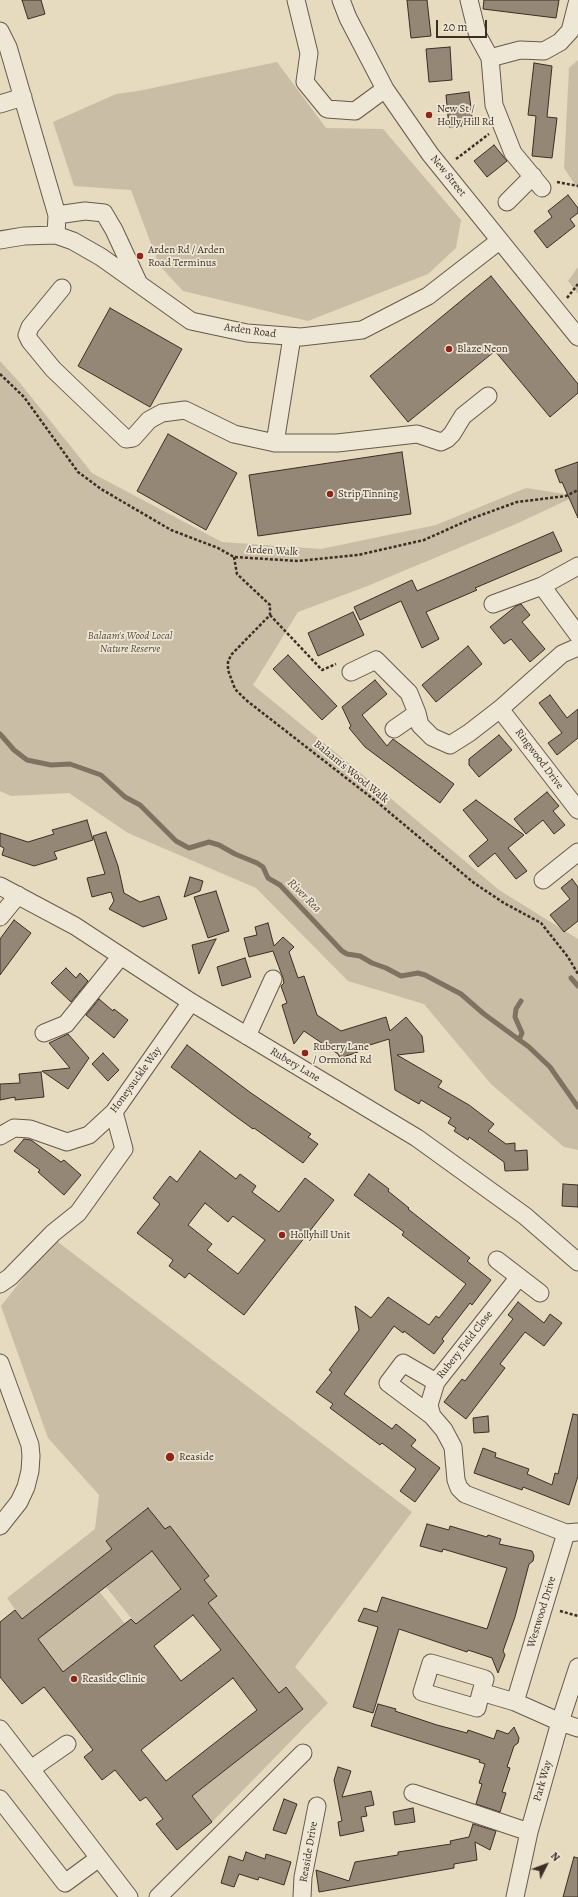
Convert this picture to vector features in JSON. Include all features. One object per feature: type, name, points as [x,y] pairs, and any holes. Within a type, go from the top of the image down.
[{"type":"street","points":[[296,0],[309,53],[305,82],[327,109],[355,111],[385,88]]},
{"type":"street","name":"New Street","points":[[341,0],[348,18],[385,88],[430,154],[578,337]]},
{"type":"street","points":[[469,0],[478,36],[490,58],[494,105],[513,153],[538,182],[508,202]]},
{"type":"street","points":[[490,58],[520,50],[544,51],[560,42],[570,31],[578,0]]},
{"type":"street","points":[[0,31],[8,47],[57,215],[56,236]]},
{"type":"street","points":[[0,104],[23,97]]},
{"type":"street","points":[[57,215],[85,211],[104,212],[140,286]]},
{"type":"street","name":"Arden Road","points":[[0,240],[24,236],[56,236],[73,241],[101,257],[191,321],[247,333],[292,337],[362,330],[428,296],[499,241]]},
{"type":"street","points":[[62,288],[30,327],[27,335],[30,341],[53,369],[126,439],[133,438],[149,420],[162,413],[185,410],[234,434],[275,443],[337,443],[417,434],[441,442],[447,440],[463,416],[488,396]]},
{"type":"street","points":[[275,443],[292,337]]},
{"type":"street","points":[[493,604],[542,586],[578,566]]},
{"type":"street","points":[[542,586],[578,635]]},
{"type":"street","points":[[351,672],[376,660],[409,693],[418,713],[420,725],[432,737],[450,745],[469,733],[500,709],[562,654],[578,647]]},
{"type":"street","name":"Ringwood Drive","points":[[500,709],[578,810]]},
{"type":"street","points":[[394,730],[418,713]]},
{"type":"street","points":[[543,880],[578,852]]},
{"type":"street","name":"Rubery Lane","points":[[0,886],[75,926],[191,1002],[417,1138],[525,1216],[578,1262]]},
{"type":"street","points":[[0,917],[18,895]]},
{"type":"street","points":[[44,1033],[66,1024],[121,956]]},
{"type":"street","points":[[247,1036],[273,979]]},
{"type":"street","name":"Honeysuckle Way","points":[[0,1136],[14,1128],[30,1129],[67,1142],[89,1136],[114,1112],[191,1002]]},
{"type":"street","points":[[0,1284],[10,1277],[53,1233],[78,1213],[124,1149],[114,1112]]},
{"type":"street","points":[[497,1260],[540,1293]]},
{"type":"street","name":"Rubery Field Close","points":[[432,1416],[429,1405],[436,1382],[519,1277]]},
{"type":"street","points":[[0,1363],[30,1445],[31,1456],[30,1471],[26,1487],[19,1502],[0,1526]]},
{"type":"street","points":[[436,1382],[403,1363],[388,1383],[432,1416],[444,1430],[453,1447],[456,1480],[459,1488],[465,1494],[572,1532]]},
{"type":"street","name":"Westwood Drive","points":[[515,1702],[572,1532]]},
{"type":"street","name":"Park Way","points":[[515,1897],[529,1832],[560,1722],[578,1667]]},
{"type":"street","points":[[481,1692],[515,1702],[560,1722],[578,1728]]},
{"type":"street","points":[[3,1739],[31,1769],[129,1897]]},
{"type":"street","points":[[31,1769],[67,1744]]},
{"type":"street","points":[[158,1897],[303,1753]]},
{"type":"street","points":[[413,1793],[529,1832]]},
{"type":"street","points":[[0,1799],[65,1883],[99,1858]]},
{"type":"street","name":"Reaside Drive","points":[[302,1897],[303,1877],[317,1806]]},
{"type":"path","points":[[442,169],[502,124]]},
{"type":"path","name":"Arden Walk","points":[[0,374],[24,397],[78,472],[101,490],[171,530],[218,548],[234,557],[298,561],[358,555],[424,540],[473,518],[517,502],[566,496],[578,490]]},
{"type":"path","points":[[234,557],[237,574],[270,605],[270,615],[322,670],[345,660],[351,672]]},
{"type":"path","name":"Balaam's Wood Walk","points":[[270,615],[231,655],[228,662],[228,670],[235,689],[246,700],[377,802],[474,883],[540,924],[568,957],[578,974]]},
{"type":"green space","points":[[578,60],[578,189],[564,168],[569,68]]},
{"type":"green space","points":[[277,62],[326,128],[383,129],[461,220],[456,248],[428,274],[308,321],[183,291],[159,265],[131,190],[74,186],[53,122],[116,94],[138,91]]},
{"type":"green space","points":[[578,267],[578,294],[568,281]]},
{"type":"green space","name":"Balaam's Wood Local Nature Reserve","points":[[0,361],[20,383],[92,473],[222,542],[321,549],[436,525],[526,488],[565,494],[578,485],[578,495],[516,524],[365,587],[298,612],[253,685],[369,780],[499,890],[578,939],[578,1150],[564,1147],[491,1084],[424,1004],[348,981],[256,888],[128,833],[69,793],[11,796],[0,791]]},
{"type":"green space","points":[[54,1239],[412,1512],[295,1667],[328,1703],[212,1822],[192,1796],[303,1709],[286,1687],[279,1693],[208,1603],[217,1596],[204,1580],[209,1576],[170,1526],[165,1529],[148,1508],[106,1541],[112,1549],[22,1619],[7,1598],[95,1529],[99,1495],[48,1438],[1,1306]]},
{"type":"green space","points":[[152,1551],[181,1589],[136,1624],[106,1587]]},
{"type":"green space","points":[[99,1591],[125,1624],[63,1672],[37,1639]]},
{"type":"building","points":[[22,0],[41,0],[45,14],[28,19]]},
{"type":"building","points":[[407,0],[427,0],[431,36],[411,38]]},
{"type":"building","points":[[484,0],[559,0],[556,18],[483,9]]},
{"type":"building","points":[[450,47],[452,80],[429,82],[426,49]]},
{"type":"building","points":[[534,63],[552,66],[547,117],[557,118],[552,158],[532,156],[536,116],[528,115]]},
{"type":"building","points":[[469,92],[473,125],[449,127],[446,95]]},
{"type":"building","points":[[494,145],[507,161],[487,177],[474,161]]},
{"type":"building","points":[[568,195],[578,208],[578,213],[570,219],[575,226],[547,248],[534,231],[552,217],[548,211]]},
{"type":"building","name":"Blaze Neon","points":[[491,276],[578,384],[578,393],[550,417],[495,351],[408,422],[370,376]]},
{"type":"building","points":[[110,308],[182,349],[150,407],[78,366]]},
{"type":"building","points":[[168,434],[237,473],[206,530],[137,491]]},
{"type":"building","name":"Strip Tinning","points":[[402,452],[411,514],[258,536],[249,475]]},
{"type":"building","points":[[578,462],[578,518],[555,470]]},
{"type":"building","points":[[553,532],[562,551],[475,588],[477,590],[426,612],[439,639],[422,648],[401,601],[360,620],[354,607],[412,580],[417,591]]},
{"type":"building","points":[[521,604],[530,615],[522,622],[545,649],[530,662],[511,639],[504,644],[490,627],[516,606]]},
{"type":"building","points":[[353,612],[364,635],[318,656],[308,633]]},
{"type":"building","points":[[468,646],[482,664],[436,702],[422,685]]},
{"type":"building","points":[[288,655],[337,706],[322,720],[273,669]]},
{"type":"building","points":[[375,680],[387,694],[362,715],[387,746],[393,739],[454,784],[440,803],[365,747],[349,728],[351,726],[342,707]]},
{"type":"building","points":[[550,695],[567,718],[578,709],[578,738],[557,755],[548,743],[562,733],[539,703]]},
{"type":"building","points":[[499,735],[512,750],[479,777],[469,765],[469,759]]},
{"type":"building","points":[[547,792],[559,806],[553,811],[565,825],[554,834],[543,820],[526,834],[514,819]]},
{"type":"building","points":[[476,800],[524,835],[508,848],[527,871],[516,879],[495,853],[478,867],[469,856],[488,840],[463,810]]},
{"type":"building","points":[[87,820],[93,840],[54,852],[57,859],[34,866],[2,855],[4,848],[0,846],[0,833],[28,842],[54,834],[52,830]]},
{"type":"building","points":[[106,832],[118,866],[124,893],[140,902],[159,896],[167,919],[143,927],[109,909],[114,901],[111,892],[92,897],[87,878],[105,874],[93,836]]},
{"type":"building","points":[[190,877],[203,881],[200,891],[184,897]]},
{"type":"building","points":[[572,879],[578,887],[578,921],[564,932],[550,915],[570,899],[561,888]]},
{"type":"building","points":[[216,891],[229,931],[208,938],[194,897]]},
{"type":"building","points":[[14,920],[31,933],[0,975],[0,939]]},
{"type":"building","points":[[268,923],[274,946],[283,937],[294,947],[289,952],[298,978],[304,976],[317,1015],[341,1031],[386,1017],[390,1031],[406,1017],[422,1036],[424,1052],[397,1055],[442,1081],[438,1087],[469,1105],[494,1124],[488,1131],[506,1144],[515,1143],[515,1151],[527,1150],[528,1170],[505,1171],[504,1162],[469,1137],[468,1140],[454,1131],[456,1128],[448,1123],[451,1118],[421,1100],[419,1104],[395,1090],[389,1039],[357,1049],[358,1052],[340,1058],[338,1054],[304,1031],[294,1044],[282,1005],[287,1003],[281,986],[284,983],[283,978],[273,951],[249,957],[244,938],[257,935],[255,927]]},
{"type":"building","points":[[216,939],[199,974],[192,945]]},
{"type":"building","points":[[245,958],[251,977],[222,986],[217,967]]},
{"type":"building","points":[[66,968],[76,978],[80,973],[88,981],[71,1002],[51,983]]},
{"type":"building","points":[[99,999],[113,1011],[114,1009],[128,1020],[114,1038],[86,1015]]},
{"type":"building","points":[[68,1034],[89,1058],[68,1089],[42,1071],[70,1068],[49,1043]]},
{"type":"building","points":[[187,1045],[251,1093],[311,1134],[308,1137],[318,1144],[303,1163],[231,1113],[171,1067]]},
{"type":"building","points":[[103,1053],[119,1070],[108,1081],[92,1064]]},
{"type":"building","points":[[41,1072],[44,1097],[15,1100],[15,1097],[0,1100],[0,1084],[20,1083],[19,1074]]},
{"type":"building","points":[[24,1139],[31,1140],[61,1162],[64,1160],[81,1175],[64,1195],[38,1172],[40,1170],[14,1151]]},
{"type":"building","name":"Hollyhill Unit","points":[[200,1151],[236,1179],[240,1174],[256,1186],[252,1192],[279,1212],[305,1178],[334,1200],[244,1315],[189,1273],[185,1278],[169,1266],[173,1260],[137,1233],[160,1204],[153,1198],[170,1176],[177,1182]],"holes":[[[205,1203],[228,1222],[233,1216],[265,1240],[238,1274],[207,1250],[212,1244],[188,1225]]]},
{"type":"building","points":[[369,1174],[389,1189],[388,1191],[409,1208],[408,1209],[470,1258],[467,1261],[491,1280],[472,1305],[470,1303],[442,1339],[444,1341],[434,1354],[404,1331],[403,1333],[394,1326],[344,1394],[392,1429],[396,1424],[416,1440],[411,1446],[440,1468],[415,1502],[400,1491],[416,1469],[382,1443],[380,1445],[330,1408],[333,1404],[316,1392],[332,1372],[329,1370],[359,1330],[355,1306],[371,1318],[388,1297],[429,1325],[436,1316],[439,1318],[466,1284],[402,1235],[404,1232],[354,1195]]},
{"type":"building","points":[[563,1184],[578,1185],[578,1207],[562,1206]]},
{"type":"building","points":[[518,1302],[544,1323],[550,1314],[562,1323],[544,1346],[525,1332],[500,1364],[505,1368],[466,1419],[444,1402],[462,1379],[465,1381],[513,1319],[508,1315]]},
{"type":"building","points":[[573,1414],[578,1415],[578,1476],[569,1505],[523,1487],[522,1490],[474,1473],[483,1448],[496,1453],[495,1457],[529,1469],[527,1474],[552,1485],[555,1473],[558,1474]]},
{"type":"building","points":[[488,1416],[489,1432],[474,1433],[473,1418]]},
{"type":"building","name":"Reaside Clinic","points":[[148,1508],[165,1529],[170,1526],[209,1576],[204,1580],[217,1596],[208,1603],[279,1693],[286,1687],[303,1709],[192,1796],[212,1822],[177,1850],[156,1824],[163,1819],[146,1797],[140,1801],[115,1770],[102,1780],[84,1757],[93,1750],[44,1687],[22,1704],[0,1677],[0,1622],[15,1610],[22,1619],[112,1549],[106,1541]],"holes":[[[152,1551],[181,1589],[136,1624],[131,1619],[63,1672],[38,1639]],[[193,1615],[221,1650],[181,1681],[154,1646]],[[233,1678],[257,1710],[166,1781],[141,1750]]]},
{"type":"building","points":[[427,1524],[449,1530],[450,1526],[487,1537],[488,1535],[501,1539],[499,1544],[532,1551],[534,1556],[533,1561],[529,1564],[515,1617],[503,1651],[505,1655],[498,1673],[492,1658],[468,1650],[467,1652],[399,1629],[373,1713],[353,1707],[378,1627],[358,1621],[364,1608],[377,1612],[382,1597],[487,1629],[507,1568],[443,1549],[442,1552],[420,1546]]},
{"type":"building","points":[[378,1704],[396,1709],[395,1711],[437,1725],[467,1733],[468,1730],[494,1739],[497,1730],[508,1734],[514,1727],[519,1738],[518,1743],[514,1746],[507,1767],[510,1768],[502,1792],[506,1793],[500,1812],[476,1804],[482,1784],[479,1783],[485,1764],[479,1762],[480,1760],[371,1726]]},
{"type":"building","points":[[338,1767],[351,1771],[342,1797],[371,1791],[374,1805],[365,1807],[367,1816],[361,1817],[364,1831],[340,1836],[338,1822],[342,1821],[334,1780]]},
{"type":"building","points":[[284,1799],[297,1804],[286,1834],[273,1830]]},
{"type":"building","points":[[413,1808],[415,1822],[395,1825],[393,1812]]},
{"type":"building","points":[[473,1824],[496,1831],[490,1850],[475,1842],[477,1860],[454,1864],[454,1868],[319,1892],[316,1870],[349,1881],[355,1862],[398,1855],[398,1852],[451,1844],[450,1841],[469,1837]]},
{"type":"building","points":[[246,1852],[265,1859],[266,1854],[291,1862],[284,1885],[259,1877],[258,1880],[239,1874],[234,1887],[221,1883],[229,1856],[243,1861]]},
{"type":"building","points":[[574,1857],[578,1858],[578,1897],[563,1897]]},
{"type":"waterway","name":"River Rea","points":[[0,734],[14,750],[27,760],[51,765],[70,764],[101,775],[125,797],[140,805],[176,841],[189,848],[209,842],[219,845],[235,854],[257,863],[263,867],[268,878],[280,885],[342,951],[347,954],[360,956],[401,976],[418,973],[425,975],[461,994],[484,1014],[529,1047],[550,1067],[578,1107]]},
{"type":"waterway","points":[[571,978],[578,986]]},
{"type":"waterway","points":[[519,1040],[522,1033],[515,1017],[516,1009],[521,1001]]},
{"type":"place","name":"New St / Holly Hill Rd","points":[[429,115]]},
{"type":"place","name":"Arden Rd / Arden Road Terminus","points":[[140,256]]},
{"type":"place","name":"Blaze Neon","points":[[449,349]]},
{"type":"place","name":"Strip Tinning","points":[[330,494]]},
{"type":"place","name":"Rubery Lane / Ormond Rd","points":[[305,1053]]},
{"type":"place","name":"Hollyhill Unit","points":[[282,1235]]},
{"type":"place","name":"Reaside","points":[[170,1457]]},
{"type":"place","name":"Reaside Clinic","points":[[74,1679]]}]
